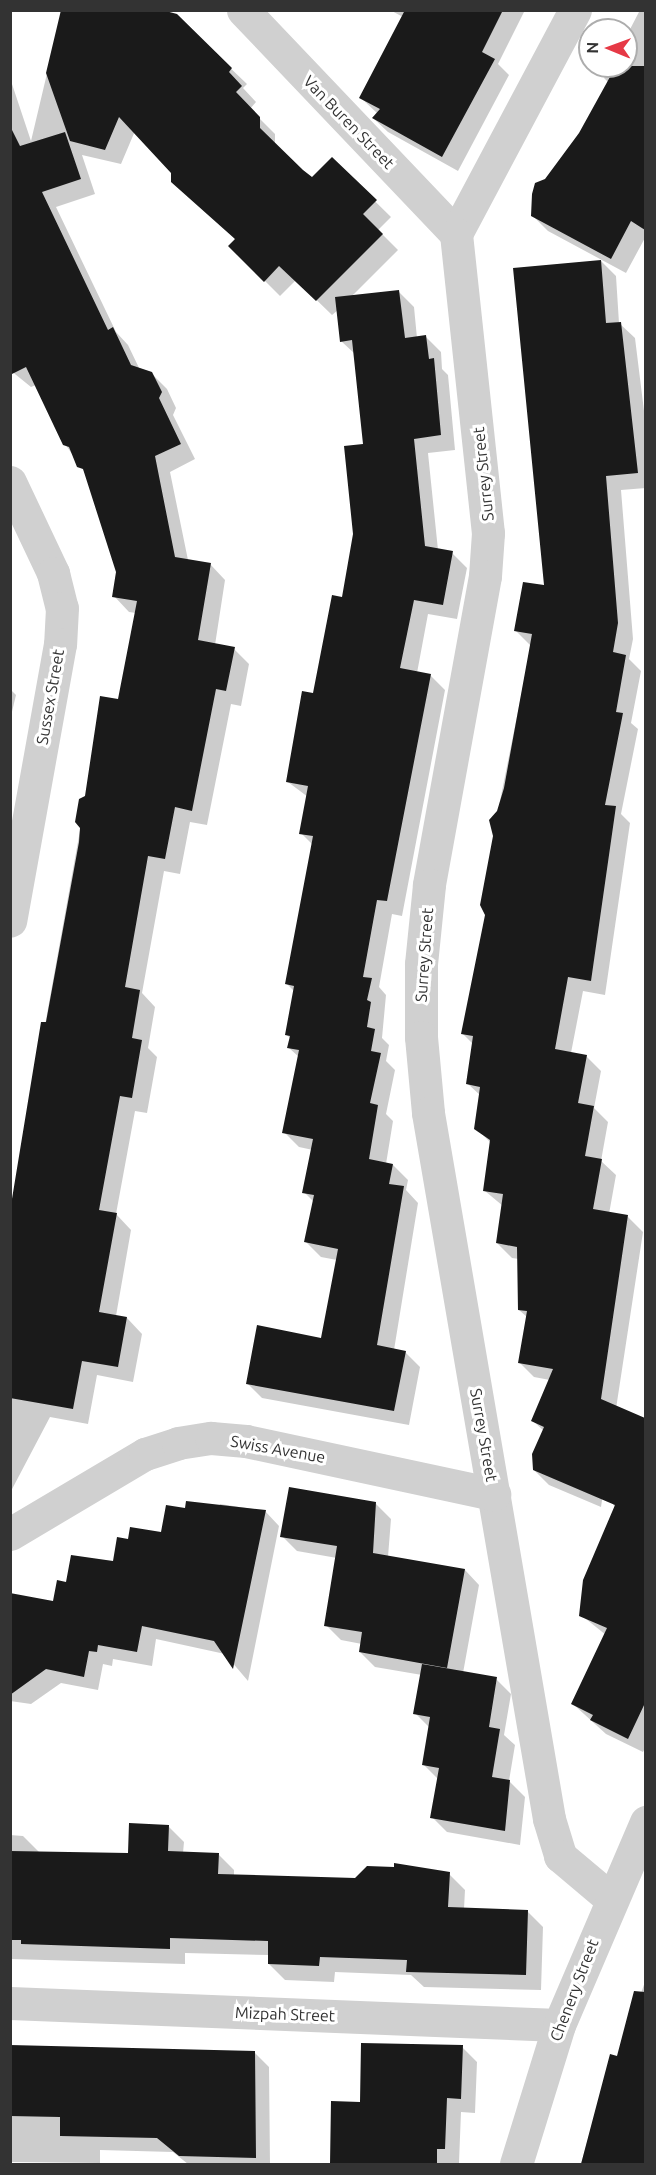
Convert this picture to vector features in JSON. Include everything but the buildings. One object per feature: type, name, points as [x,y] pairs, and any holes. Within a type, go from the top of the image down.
[{"type":"street","name":"Van Buren Street","points":[[243,10],[456,234]]},
{"type":"street","points":[[456,234],[575,10]]},
{"type":"street","name":"Surrey Street","points":[[456,234],[488,533],[486,576],[429,885],[421,963],[420,1036],[428,1113],[549,1819],[560,1856],[611,1899]]},
{"type":"street","name":"Sussex Street","points":[[10,482],[53,573],[62,608],[60,644],[10,921]]},
{"type":"street","name":"Swiss Avenue","points":[[10,1534],[145,1454],[178,1443],[211,1438],[246,1441],[494,1494]]},
{"type":"street","name":"Chenery Street","points":[[516,2164],[559,2025],[645,1822]]},
{"type":"street","name":"Mizpah Street","points":[[10,2003],[559,2025]]}]
